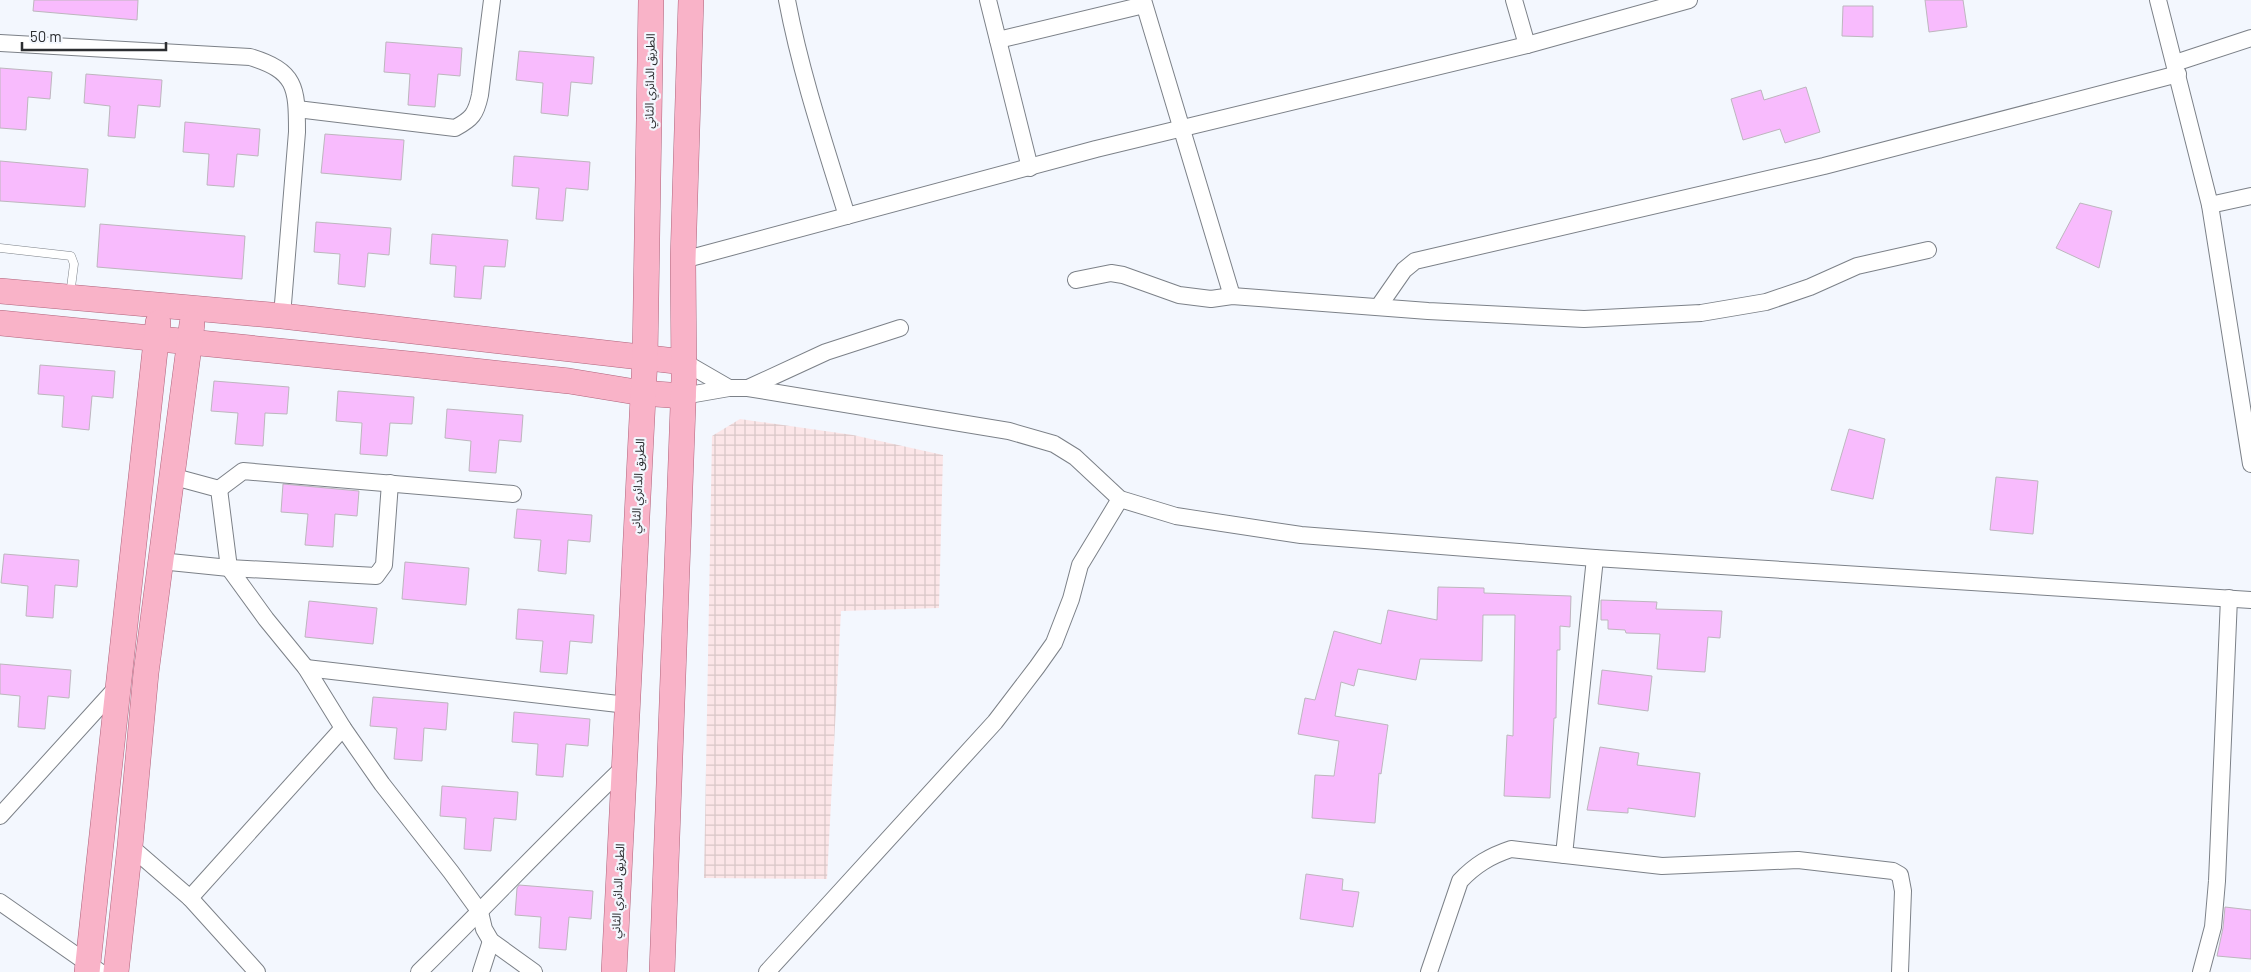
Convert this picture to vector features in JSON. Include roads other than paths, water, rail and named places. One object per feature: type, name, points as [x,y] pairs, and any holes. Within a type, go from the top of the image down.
[{"type":"main road","name":"الطريق الدائري الثاني","points":[[614,972],[645,358],[651,0]]},
{"type":"main road","points":[[662,972],[683,396],[683,260],[691,0]]},
{"type":"main road","points":[[0,291],[282,316],[684,362]]},
{"type":"main road","points":[[91,970],[117,687],[157,339],[159,305]]},
{"type":"main road","points":[[116,972],[146,673],[194,308]]},
{"type":"main road","points":[[0,323],[560,380],[642,393],[683,396]]},
{"type":"street","points":[[297,109],[455,128],[470,120],[477,107],[480,95],[492,0]]},
{"type":"street","points":[[787,0],[793,31],[814,107],[847,216]]},
{"type":"street","points":[[988,0],[1030,168]]},
{"type":"street","points":[[1514,0],[1527,45]]},
{"type":"street","points":[[683,260],[1096,149],[1182,130],[1527,45],[1689,0]]},
{"type":"street","points":[[2158,0],[2210,205],[2247,426],[2251,464]]},
{"type":"street","points":[[998,40],[1144,2],[1232,296]]},
{"type":"street","points":[[1379,306],[1404,270],[1415,261],[1824,166],[2177,69],[2251,38]]},
{"type":"street","points":[[0,44],[250,57],[278,67],[289,77],[297,109],[282,316]]},
{"type":"street","points":[[2210,205],[2251,196]]},
{"type":"street","points":[[1076,280],[1111,274],[1123,275],[1179,294],[1211,299],[1232,296],[1379,306],[1428,312],[1584,319],[1701,313],[1766,302],[1810,287],[1857,266],[1928,250]]},
{"type":"street","points":[[748,388],[826,352],[900,328]]},
{"type":"street","points":[[684,362],[729,388]]},
{"type":"street","points":[[683,396],[729,388],[748,388],[1009,431],[1054,444],[1075,457],[1120,499],[1176,516],[1300,535],[1596,558],[2251,600]]},
{"type":"street","points":[[219,489],[243,471],[513,494]]},
{"type":"street","points":[[171,476],[219,489]]},
{"type":"street","points":[[160,561],[229,568],[376,576],[384,564],[390,483]]},
{"type":"street","points":[[219,489],[229,568],[266,619],[306,668],[343,728],[382,784],[480,912],[484,929],[491,941],[534,972]]},
{"type":"street","points":[[767,972],[995,722],[1037,666],[1054,643],[1071,600],[1080,565],[1120,499]]},
{"type":"street","points":[[1564,854],[1596,558]]},
{"type":"street","points":[[2201,972],[2213,928],[2217,881],[2229,598]]},
{"type":"street","points":[[306,668],[627,705]]},
{"type":"street","points":[[0,816],[117,687]]},
{"type":"street","points":[[190,898],[343,728]]},
{"type":"street","points":[[419,972],[480,912],[562,826],[624,767]]},
{"type":"street","points":[[130,846],[190,898],[257,972]]},
{"type":"street","points":[[1429,972],[1460,881],[1489,856],[1511,849],[1662,866],[1798,860],[1893,870],[1900,875],[1903,891],[1900,972]]},
{"type":"street","points":[[0,902],[91,970]]},
{"type":"street","points":[[481,972],[491,941]]},
{"type":"lane","points":[[0,248],[71,256],[74,264],[70,297]]}]
